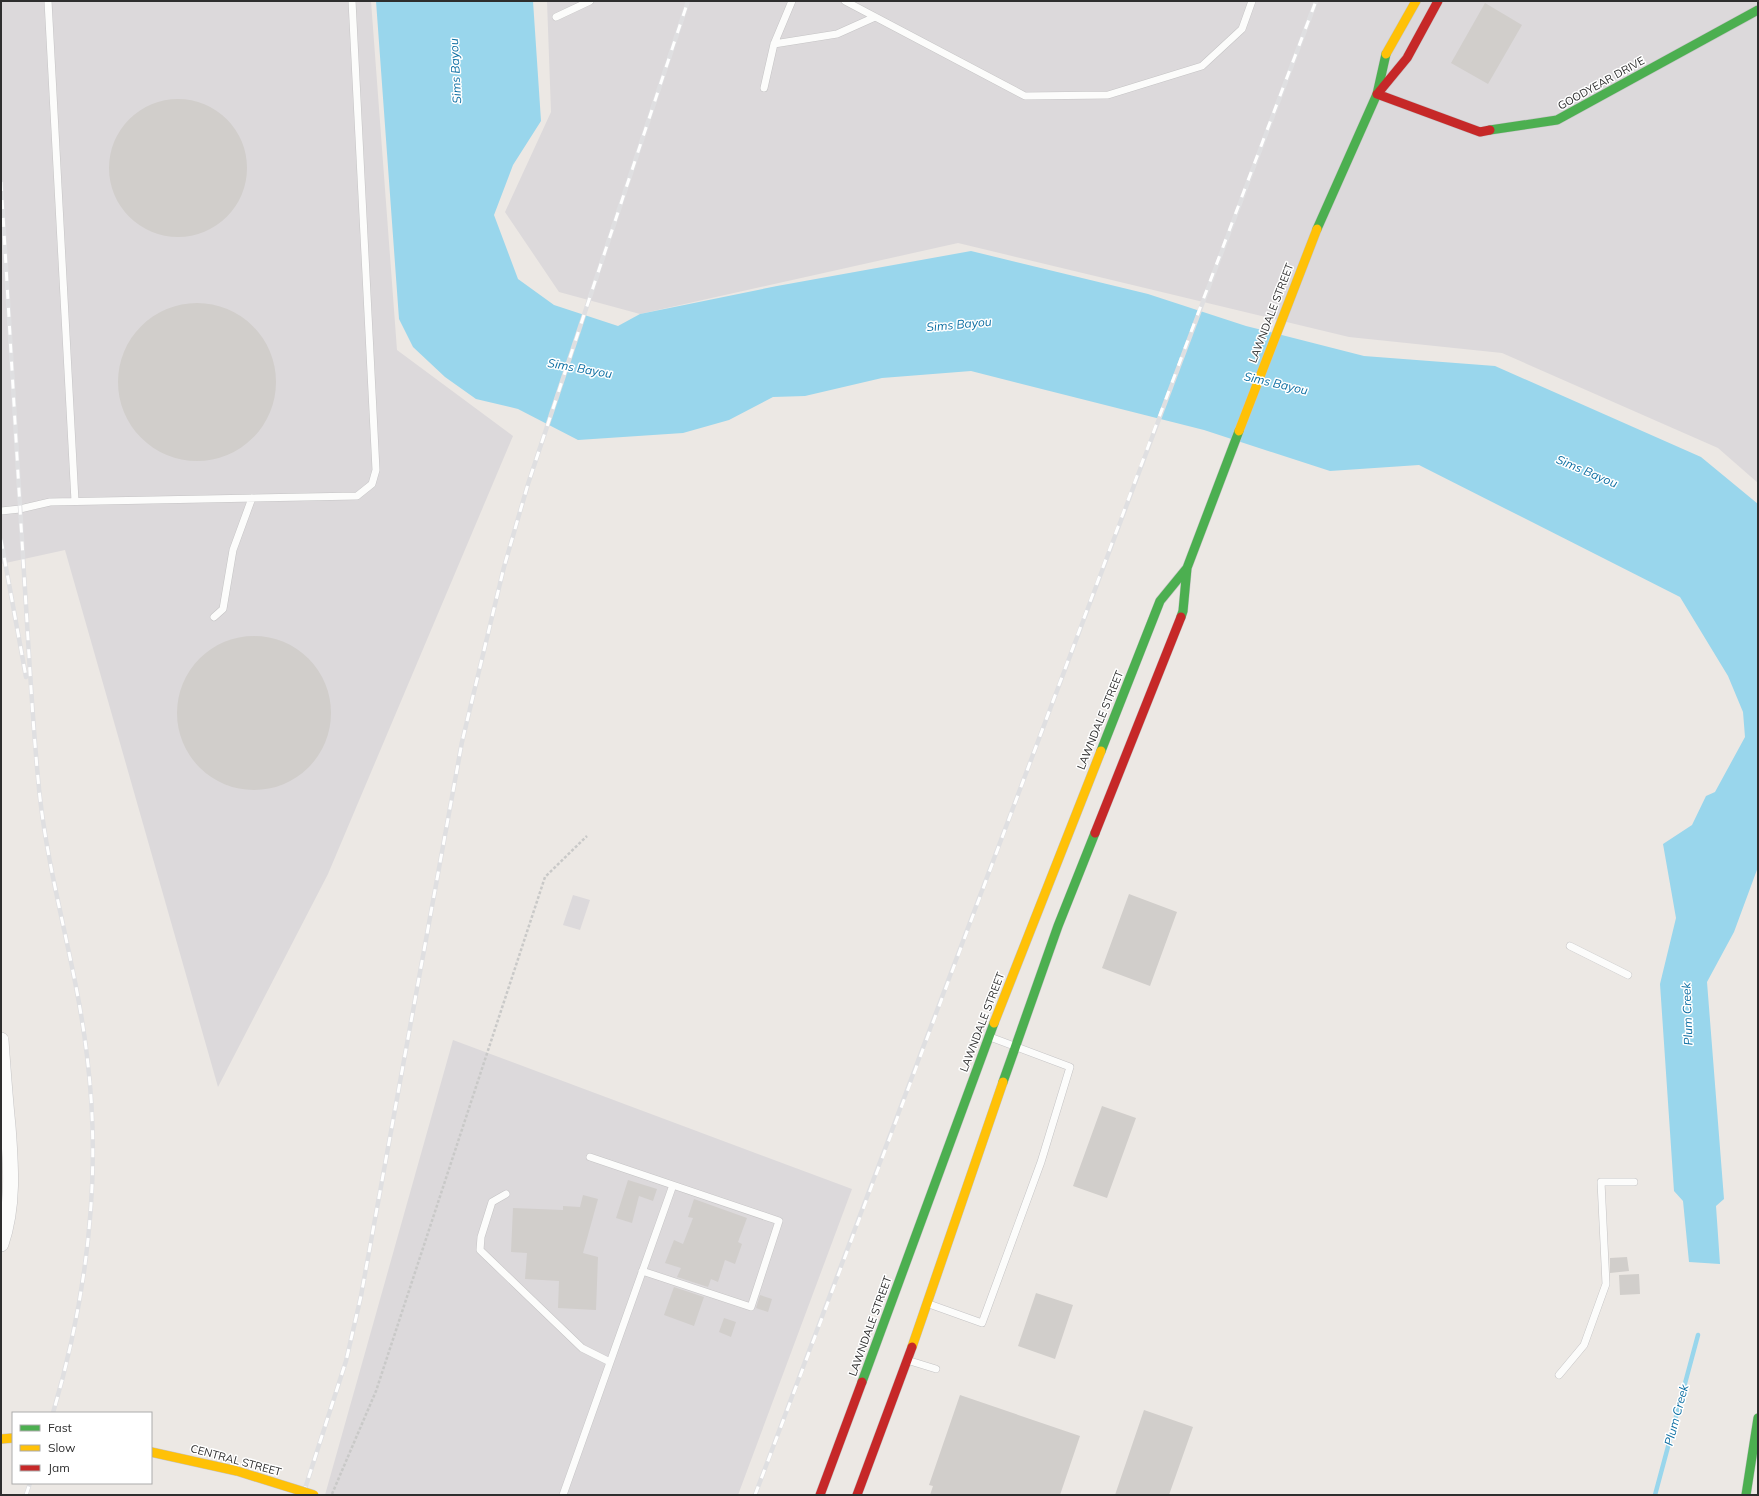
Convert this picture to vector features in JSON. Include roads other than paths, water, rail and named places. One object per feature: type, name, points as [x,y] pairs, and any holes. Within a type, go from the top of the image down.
[{"type":"main road","name":"LAWNDALE STREET","points":[[858,1495],[908,1360],[1015,1046],[1058,926],[1183,611],[1187,568],[1197,540],[1310,244],[1377,94],[1387,50],[1416,1]]},
{"type":"main road","name":"LAWNDALE STREET","points":[[1377,94],[1407,58],[1438,1]]},
{"type":"main road","name":"GOODYEAR DRIVE","points":[[1377,94],[1480,132],[1558,120],[1758,10]]},
{"type":"main road","name":"LAWNDALE STREET","points":[[820,1495],[989,1036],[1160,601],[1187,568]]},
{"type":"main road","points":[[1746,1495],[1758,1418]]},
{"type":"main road","points":[[1,1438],[12,1438]]},
{"type":"main road","name":"CENTRAL STREET","points":[[152,1452],[237,1471],[314,1495]]},
{"type":"street","points":[[1,1040],[10,1163],[11,1199],[5,1232],[1,1244]]},
{"type":"lane","points":[[48,1],[75,501]]},
{"type":"lane","points":[[1,511],[50,502],[358,496],[372,484],[376,470],[352,1]]},
{"type":"lane","points":[[556,16],[590,1]]},
{"type":"lane","points":[[764,88],[774,44],[792,1]]},
{"type":"lane","points":[[845,1],[1025,96],[1108,95],[1202,66],[1242,29],[1252,1]]},
{"type":"lane","points":[[774,44],[837,34],[875,17]]},
{"type":"lane","points":[[214,617],[223,609],[233,550],[252,498]]},
{"type":"lane","points":[[1570,946],[1628,975]]},
{"type":"lane","points":[[927,1303],[982,1323],[1041,1162],[1070,1067],[989,1036]]},
{"type":"lane","points":[[590,1157],[780,1221],[751,1307],[642,1271]]},
{"type":"lane","points":[[1559,1375],[1584,1345],[1606,1284],[1601,1182],[1634,1182]]},
{"type":"lane","points":[[562,1495],[673,1185]]},
{"type":"lane","points":[[506,1194],[492,1202],[480,1237],[480,1250],[582,1348],[610,1362]]},
{"type":"lane","points":[[908,1360],[936,1369]]},
{"type":"water","name":"Sims Bayou","points":[[376,1],[533,1],[541,121],[513,165],[494,215],[518,279],[554,305],[618,326],[640,314],[777,286],[971,251],[1148,294],[1246,326],[1364,356],[1495,366],[1701,457],[1758,504],[1758,867],[1734,932],[1707,982],[1724,1199],[1716,1206],[1720,1264],[1689,1262],[1683,1201],[1674,1191],[1660,984],[1676,918],[1663,844],[1692,825],[1706,796],[1715,792],[1745,737],[1743,712],[1728,676],[1680,597],[1419,465],[1330,471],[1204,430],[971,371],[882,378],[805,396],[773,397],[729,420],[683,433],[578,440],[518,409],[476,399],[445,377],[413,347],[399,319]]},
{"type":"waterway","name":"Plum Creek","points":[[1655,1495],[1698,1335]]},
{"type":"railway","points":[[303,1495],[346,1361],[361,1296],[462,742],[504,567],[528,484],[688,1]]},
{"type":"railway","points":[[755,1495],[1316,1]]},
{"type":"railway","points":[[1,182],[37,770],[44,830],[83,1024],[91,1101],[93,1146],[92,1191],[83,1281],[75,1325],[53,1412]]},
{"type":"railway","points":[[1,540],[26,677]]},
{"type":"railway","points":[[26,1495],[30,1484]]}]
